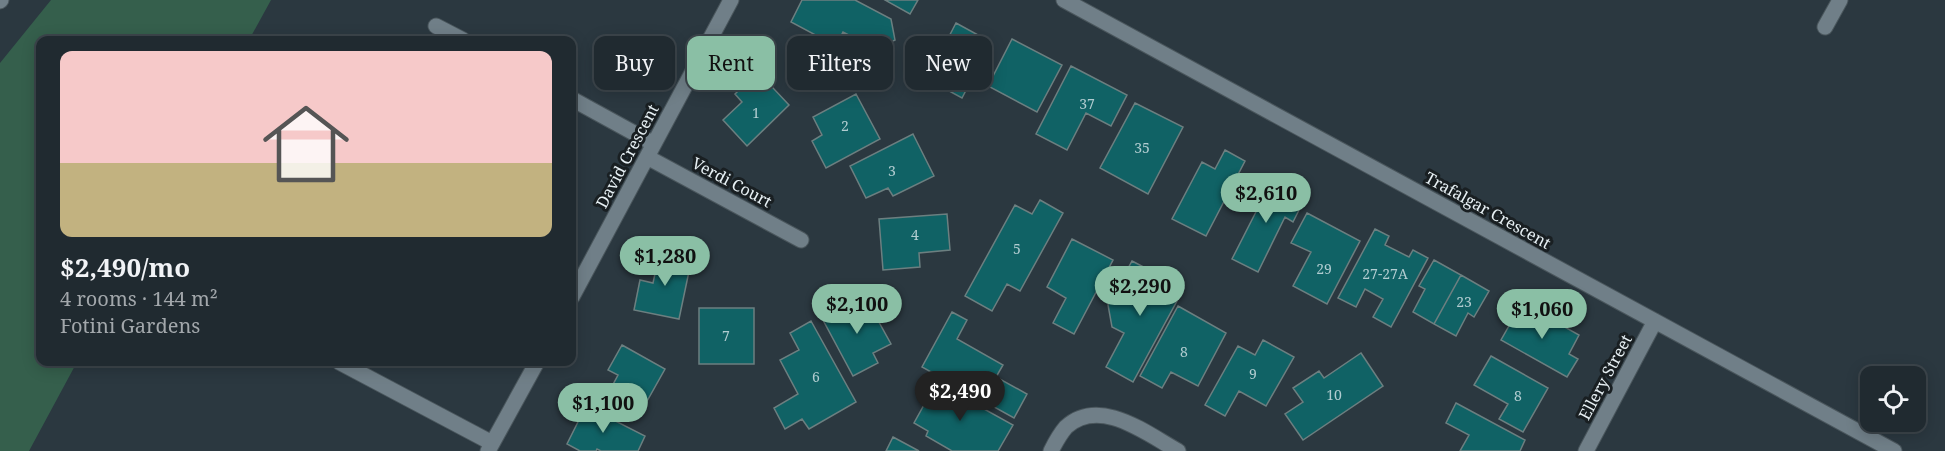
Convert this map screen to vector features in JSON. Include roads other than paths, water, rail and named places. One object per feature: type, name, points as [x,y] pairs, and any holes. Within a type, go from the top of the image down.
[{"type":"street","name":"David Crescent","points":[[576,289],[731,0]]},
{"type":"street","name":"Trafalgar Crescent","points":[[1065,0],[1894,451]]},
{"type":"street","points":[[1825,27],[1840,0]]},
{"type":"street","points":[[436,26],[455,36]]},
{"type":"street","name":"Verdi Court","points":[[576,102],[650,150],[801,240]]},
{"type":"street","name":"Ellery Street","points":[[1586,451],[1655,321]]},
{"type":"street","points":[[346,366],[490,447],[535,366]]},
{"type":"street","points":[[1051,451],[1067,427],[1079,419],[1100,414],[1123,421],[1178,451]]}]
